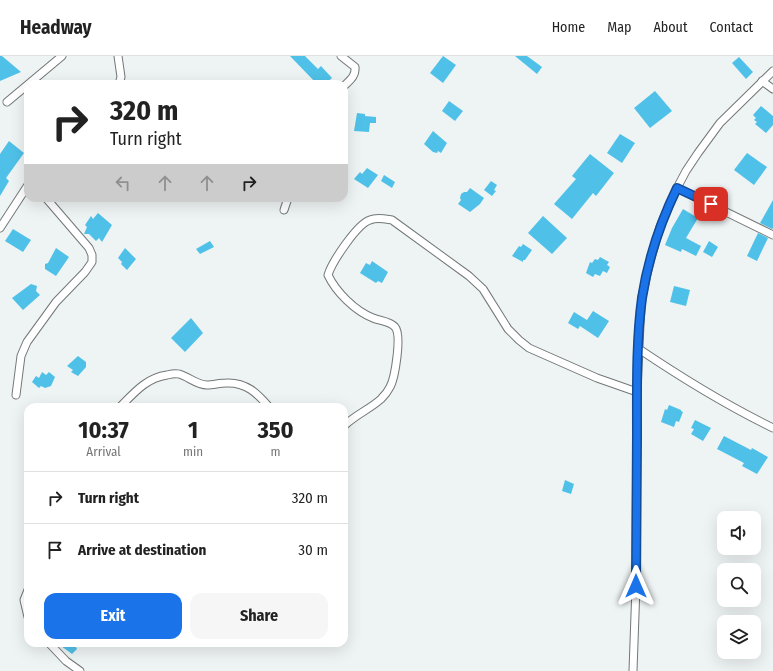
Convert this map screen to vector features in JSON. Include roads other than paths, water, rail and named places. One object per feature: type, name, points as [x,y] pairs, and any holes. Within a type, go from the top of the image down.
[{"type":"street","points":[[33,80],[62,56]]},
{"type":"street","points":[[118,56],[120,80]]},
{"type":"street","points":[[341,56],[356,67],[354,76],[348,82]]},
{"type":"street","points":[[633,671],[636,586],[637,392],[642,297],[649,265],[660,227],[686,171],[710,135],[720,123],[773,71]]},
{"type":"street","points":[[762,81],[773,89]]},
{"type":"street","points":[[7,102],[24,88]]},
{"type":"street","points":[[677,188],[773,235]]},
{"type":"street","points":[[0,228],[24,191]]},
{"type":"street","points":[[16,395],[21,356],[27,342],[56,302],[85,272],[92,262],[92,255],[89,248],[49,202]]},
{"type":"street","points":[[284,210],[287,202]]},
{"type":"street","points":[[348,423],[381,399],[391,386],[395,370],[398,333],[396,327],[390,323],[371,317],[359,310],[336,288],[328,275],[338,256],[359,227],[370,220],[381,218],[392,220],[469,276],[483,289],[508,329],[529,348],[597,378],[637,392]]},
{"type":"street","points":[[639,348],[708,394],[773,428]]},
{"type":"street","points":[[124,403],[137,389],[149,381],[178,373],[197,383],[207,385],[226,382],[243,385],[257,393],[266,403]]},
{"type":"street","points":[[53,647],[66,662],[80,671]]}]
